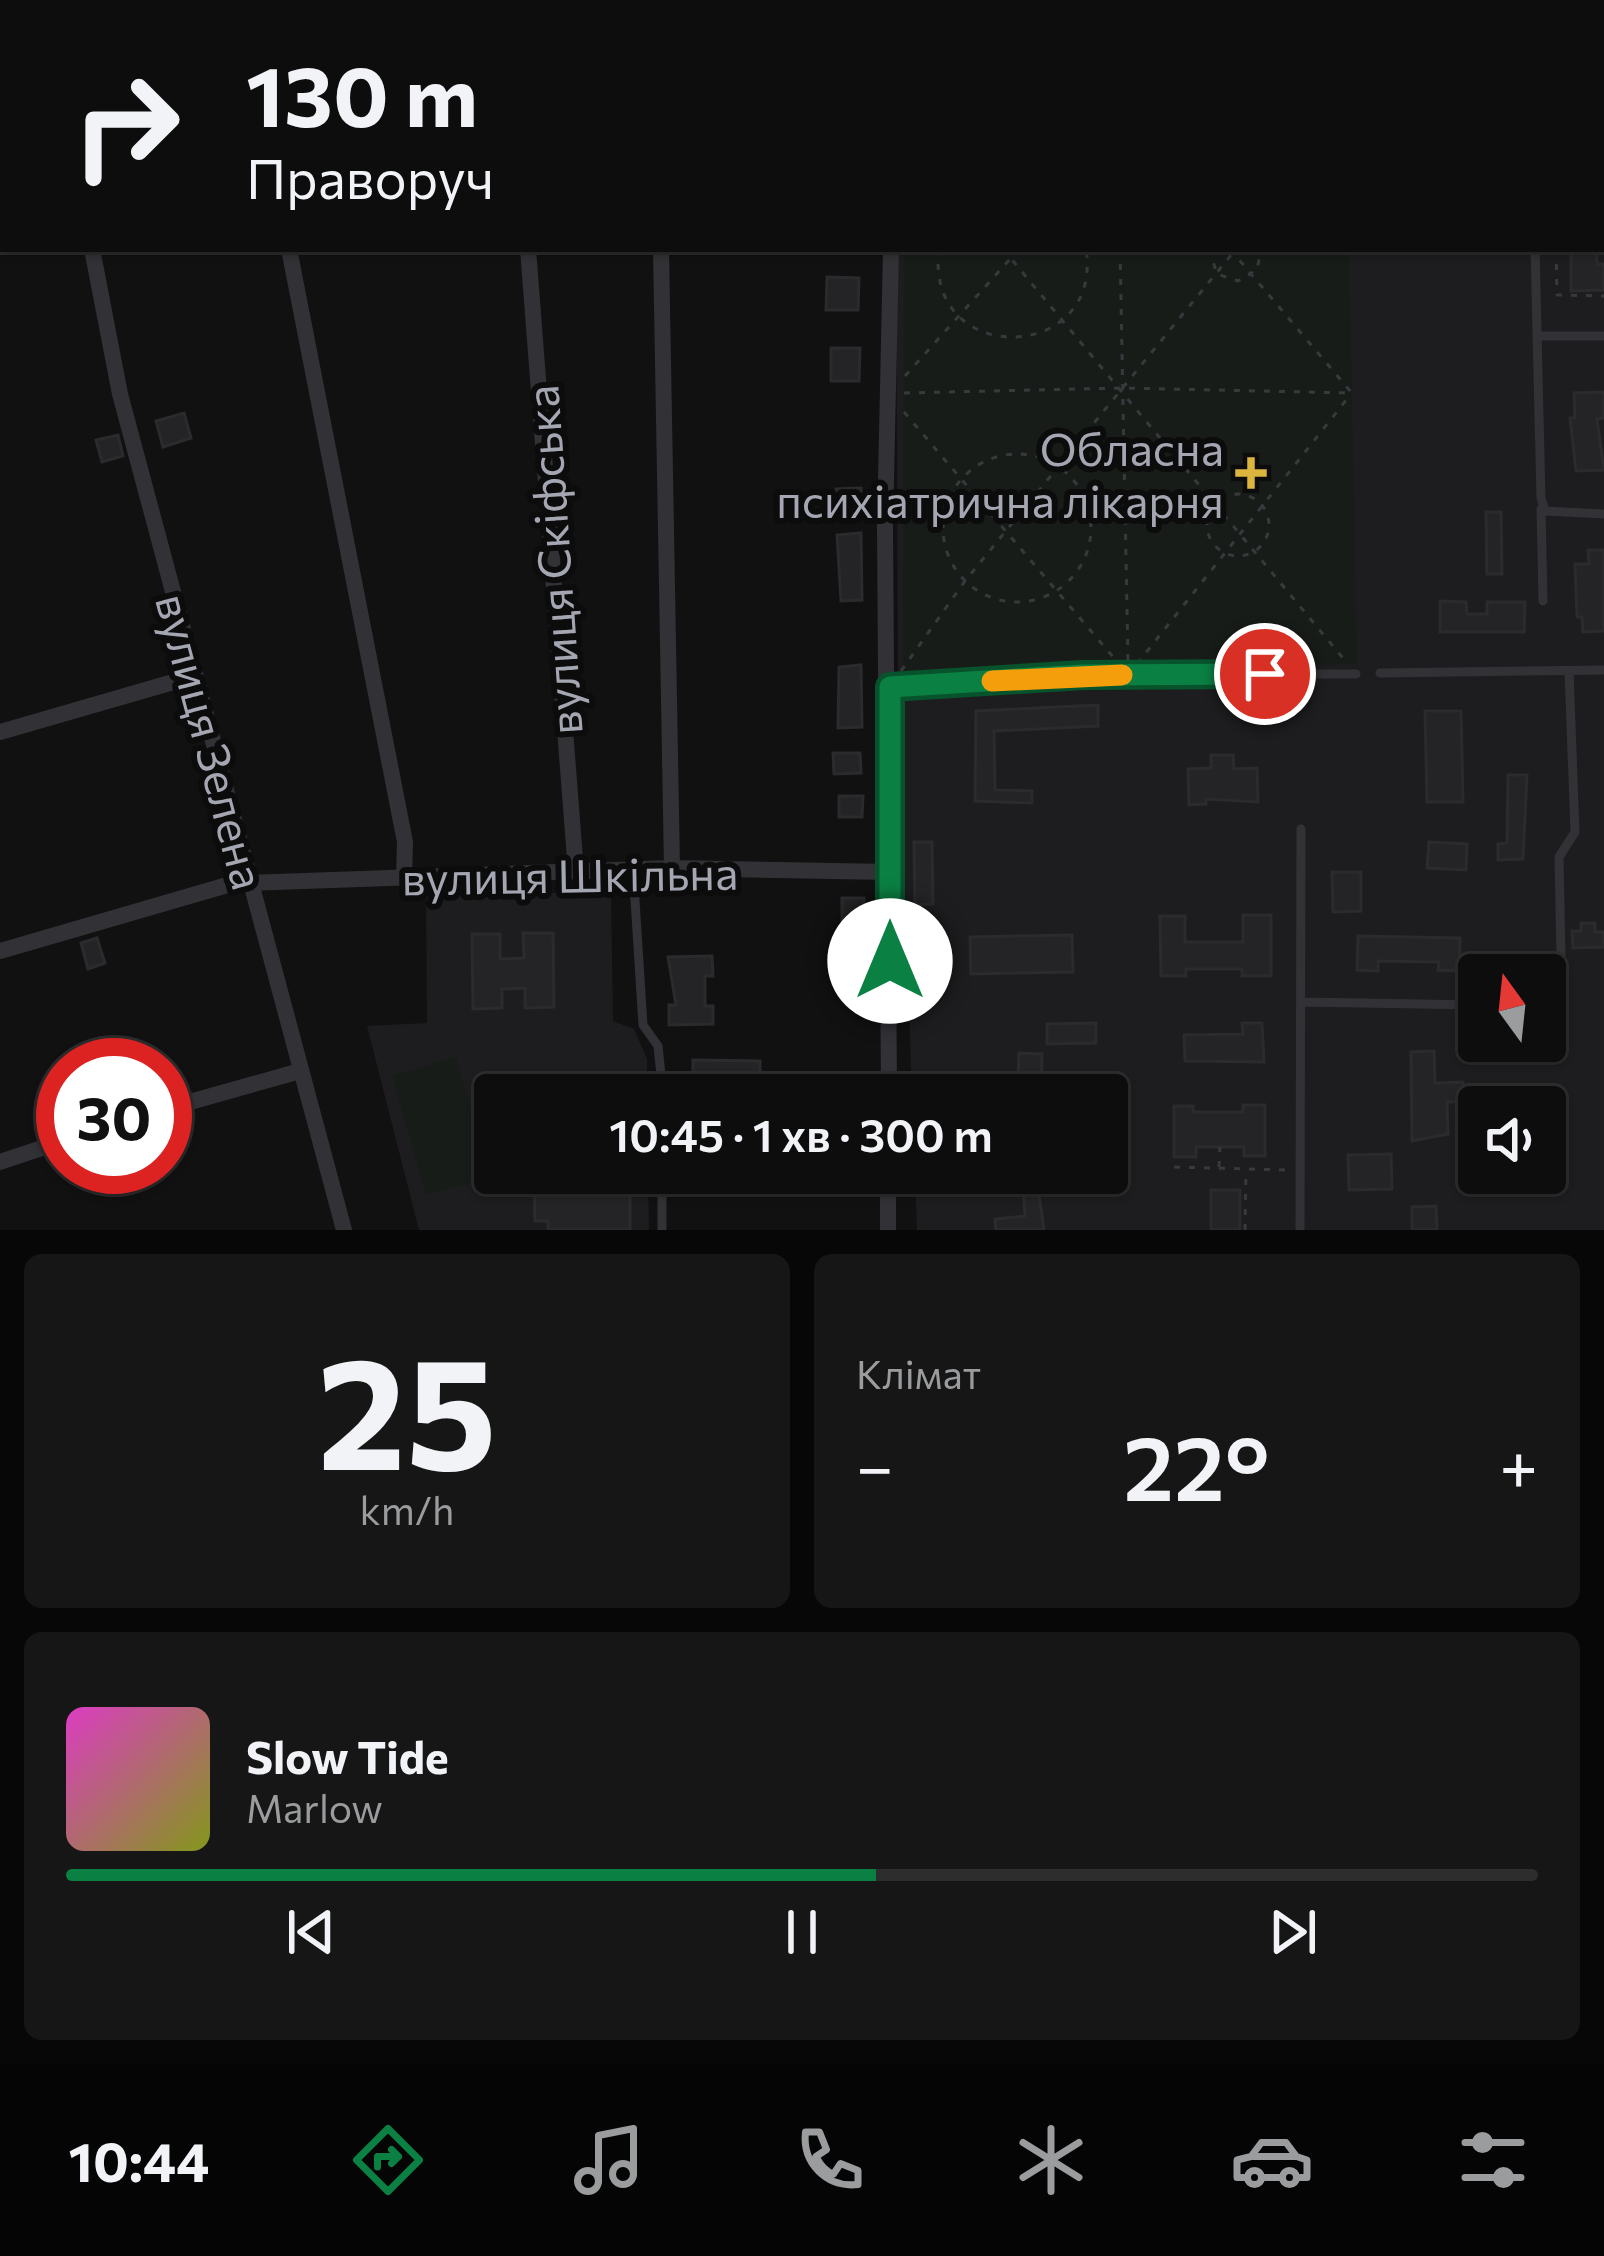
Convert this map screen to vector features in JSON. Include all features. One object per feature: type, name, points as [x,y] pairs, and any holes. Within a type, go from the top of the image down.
[{"type":"street","name":"вулиця Зелена","points":[[93,252],[119,394],[344,1230]]},
{"type":"street","points":[[290,252],[405,842],[404,879]]},
{"type":"street","name":"вулиця Скіфська","points":[[528,252],[575,872]]},
{"type":"street","points":[[661,252],[672,868]]},
{"type":"street","points":[[889,1074],[890,687],[885,527],[891,252]]},
{"type":"street","points":[[0,732],[194,676]]},
{"type":"street","name":"вулиця Шкільна","points":[[0,951],[249,881],[672,868],[890,872]]},
{"type":"street","points":[[192,1101],[300,1071]]},
{"type":"street","points":[[0,1162],[36,1150]]},
{"type":"street","points":[[888,1194],[888,1230]]},
{"type":"lane","points":[[1535,252],[1543,601]]},
{"type":"lane","points":[[1537,336],[1604,336]]},
{"type":"lane","points":[[1540,497],[1545,511],[1604,514]]},
{"type":"lane","points":[[1380,674],[1604,670]]},
{"type":"lane","points":[[1561,954],[1559,857],[1575,832],[1569,671]]},
{"type":"lane","points":[[890,687],[1129,675],[1356,674]]},
{"type":"lane","points":[[1300,1230],[1301,829]]},
{"type":"lane","points":[[633,869],[643,1024],[658,1046],[661,1074]]},
{"type":"lane","points":[[1301,1003],[1458,1005]]},
{"type":"lane","points":[[662,1194],[662,1230]]},
{"type":"path","points":[[939,252],[942,290],[961,318],[989,335],[1016,339],[1042,333],[1063,319],[1085,285],[1086,252]]},
{"type":"path","points":[[1006,252],[1356,674]]},
{"type":"path","points":[[888,393],[1016,252]]},
{"type":"path","points":[[1120,252],[1129,675]]},
{"type":"path","points":[[1210,252],[1216,274],[1230,281],[1252,275]]},
{"type":"path","points":[[890,687],[965,581],[1232,252]]},
{"type":"path","points":[[1235,252],[1352,393]]},
{"type":"path","points":[[1252,275],[1260,252]]},
{"type":"path","points":[[1556,252],[1557,295],[1604,296]]},
{"type":"path","points":[[888,393],[1122,388],[1352,393]]},
{"type":"path","points":[[888,393],[1129,675]]},
{"type":"path","points":[[1129,675],[1352,393]]},
{"type":"path","points":[[1006,455],[1033,456],[1057,466],[1083,494],[1091,531],[1080,568],[1056,591],[1015,603],[989,598],[951,564],[942,526],[948,501],[960,480],[982,463],[1006,455]]},
{"type":"path","points":[[1216,504],[1238,495],[1262,507],[1268,530],[1255,551]]},
{"type":"path","points":[[1216,504],[1208,533],[1225,553]]},
{"type":"path","points":[[1225,553],[1255,551]]},
{"type":"path","points":[[1219,1168],[1220,1147]]},
{"type":"path","points":[[1174,1167],[1300,1170]]},
{"type":"path","points":[[1245,1230],[1246,1169]]},
{"type":"shaded area","name":"Обласна психіатрична лікарня","points":[[896,252],[1604,252],[1604,1230],[917,1230],[916,1194],[1128,1194],[1128,1074],[911,1074],[898,696]]},
{"type":"shaded area","points":[[904,252],[1349,252],[1357,664],[903,673]]},
{"type":"shaded area","points":[[611,892],[613,1021],[634,1029],[647,1059],[647,1074],[474,1074],[474,1194],[648,1194],[649,1230],[419,1230],[367,1026],[427,1023],[426,895]]},
{"type":"shaded area","points":[[456,1057],[474,1121],[474,1182],[426,1195],[392,1076]]},
{"type":"building","points":[[1571,252],[1597,252],[1597,264],[1604,264],[1604,290],[1571,291]]},
{"type":"building","points":[[827,277],[859,278],[858,310],[826,310]]},
{"type":"building","points":[[831,348],[860,348],[859,381],[831,381]]},
{"type":"building","points":[[1604,392],[1604,418],[1597,419],[1604,470],[1576,471],[1570,418],[1575,418],[1574,393]]},
{"type":"building","points":[[184,413],[191,438],[163,447],[156,421]]},
{"type":"building","points":[[118,435],[123,456],[102,462],[96,440]]},
{"type":"building","points":[[861,488],[861,508],[836,509],[836,489]]},
{"type":"building","points":[[1486,512],[1501,512],[1502,574],[1487,574]]},
{"type":"building","points":[[861,533],[862,600],[841,601],[837,535]]},
{"type":"building","points":[[1588,550],[1604,550],[1604,631],[1583,632],[1582,617],[1577,617],[1575,564],[1589,564]]},
{"type":"building","points":[[1440,601],[1466,602],[1467,614],[1487,614],[1487,602],[1525,602],[1524,632],[1440,632]]},
{"type":"building","points":[[861,665],[862,727],[838,728],[839,667]]},
{"type":"building","points":[[1098,705],[1098,726],[994,731],[995,790],[1032,791],[1032,803],[975,801],[976,711]]},
{"type":"building","points":[[1425,711],[1461,711],[1463,802],[1427,802]]},
{"type":"building","points":[[833,753],[860,753],[861,773],[834,774]]},
{"type":"building","points":[[1211,755],[1233,755],[1234,769],[1257,768],[1258,802],[1206,799],[1206,804],[1189,805],[1188,769],[1211,768]]},
{"type":"building","points":[[1508,775],[1527,775],[1523,859],[1498,860],[1498,844],[1507,843]]},
{"type":"building","points":[[839,796],[863,796],[862,817],[839,817]]},
{"type":"building","points":[[914,842],[932,842],[933,904],[915,905]]},
{"type":"building","points":[[1429,842],[1467,844],[1466,870],[1427,868]]},
{"type":"building","points":[[1332,872],[1361,872],[1361,911],[1333,912]]},
{"type":"building","points":[[842,898],[864,898],[863,933],[842,932]]},
{"type":"building","points":[[1243,915],[1271,915],[1271,976],[1242,976],[1242,969],[1186,969],[1186,976],[1161,976],[1160,916],[1185,916],[1185,942],[1243,942]]},
{"type":"building","points":[[1581,923],[1595,923],[1595,932],[1604,932],[1604,947],[1573,948],[1572,931],[1581,931]]},
{"type":"building","points":[[523,933],[553,933],[554,1007],[525,1008],[525,988],[502,989],[502,1008],[473,1009],[472,934],[500,934],[500,959],[524,958]]},
{"type":"building","points":[[1072,935],[1073,972],[971,974],[970,937]]},
{"type":"building","points":[[1358,936],[1460,938],[1458,971],[1438,970],[1439,962],[1378,961],[1378,971],[1357,970]]},
{"type":"building","points":[[97,938],[105,963],[88,969],[81,943]]},
{"type":"building","points":[[712,956],[713,976],[705,976],[705,1006],[713,1006],[713,1024],[669,1025],[669,1005],[676,1005],[668,957]]},
{"type":"building","points":[[1096,1023],[1096,1043],[1047,1044],[1047,1024]]},
{"type":"building","points":[[1242,1023],[1262,1023],[1264,1062],[1185,1061],[1184,1035],[1243,1034]]},
{"type":"building","points":[[1434,1051],[1435,1083],[1463,1082],[1458,1086],[1458,1102],[1447,1102],[1448,1134],[1412,1141],[1411,1052]]},
{"type":"building","points":[[1019,1053],[1042,1054],[1042,1074],[1018,1074]]},
{"type":"building","points":[[693,1060],[760,1061],[760,1074],[693,1074]]},
{"type":"building","points":[[1243,1105],[1265,1105],[1265,1156],[1244,1156],[1244,1147],[1196,1147],[1196,1157],[1174,1157],[1174,1106],[1193,1106],[1193,1112],[1243,1112]]},
{"type":"building","points":[[1391,1154],[1392,1189],[1349,1190],[1348,1155]]},
{"type":"building","points":[[1211,1190],[1240,1190],[1240,1230],[1211,1230]]},
{"type":"building","points":[[534,1194],[630,1194],[630,1230],[548,1230],[548,1221],[535,1221]]},
{"type":"building","points":[[1024,1194],[1039,1194],[1044,1230],[996,1230],[995,1219],[1025,1216]]},
{"type":"building","points":[[1436,1206],[1437,1230],[1412,1230],[1412,1207]]},
{"type":"slow traffic","points":[[992,681],[1122,675]]},
{"type":"place","name":"Обласна психіатрична лікарня","points":[[1251,473]]},
{"type":"route","points":[[890,961],[890,687],[1082,675],[1265,674]]}]
